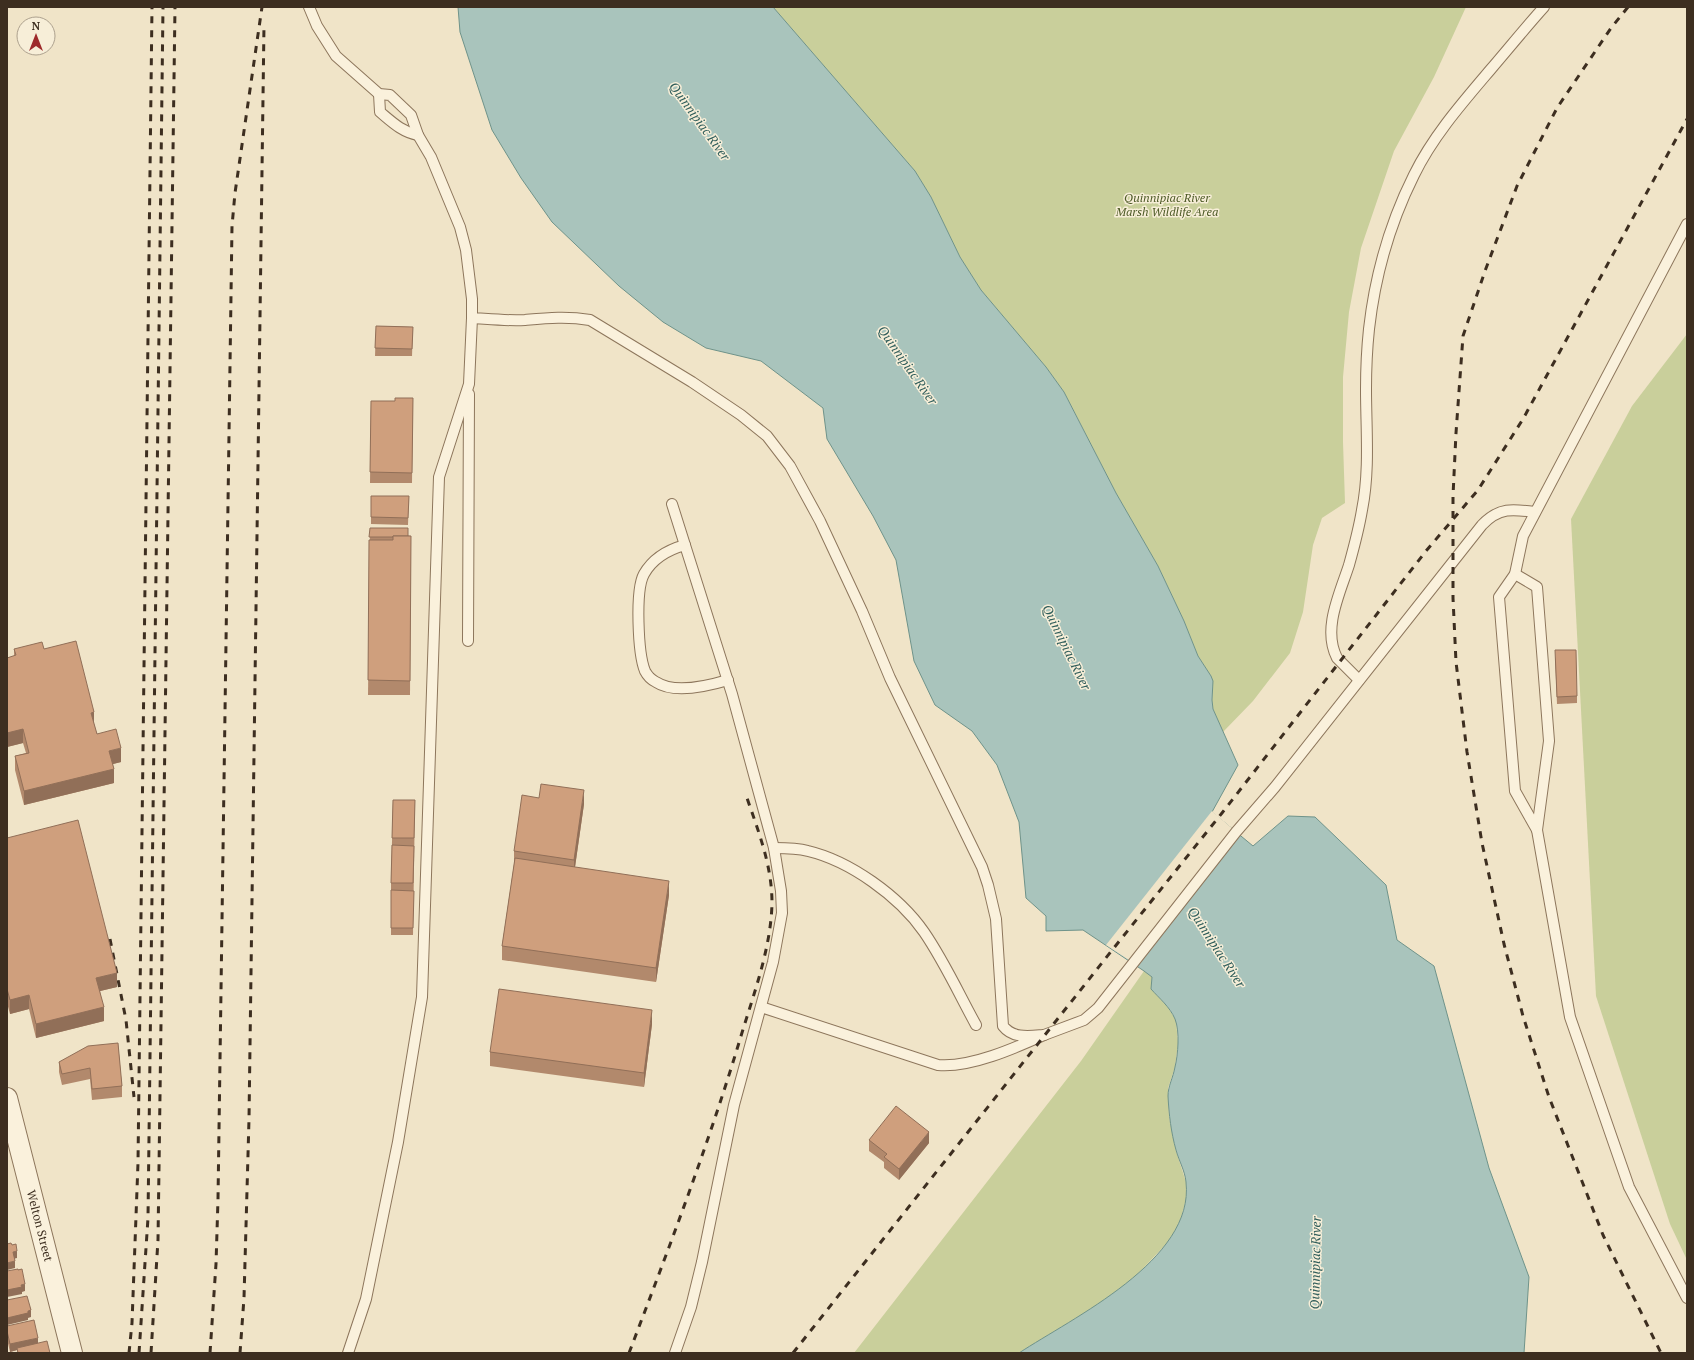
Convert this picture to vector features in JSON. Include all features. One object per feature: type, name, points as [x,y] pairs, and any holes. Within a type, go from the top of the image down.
[{"type":"street","name":"Welton Street","points":[[7,1098],[10,1120],[72,1353]]},
{"type":"lane","points":[[309,7],[317,26],[336,56],[379,94],[390,95],[411,115],[418,135],[431,157],[460,227],[466,250],[472,299],[468,384],[468,641]]},
{"type":"lane","points":[[1359,680],[1337,658],[1333,648],[1331,633],[1332,622],[1350,563],[1364,496],[1366,387],[1369,328],[1373,298],[1381,264],[1392,230],[1414,175],[1430,148],[1467,97],[1544,7]]},
{"type":"lane","points":[[379,94],[380,112],[408,134],[418,135]]},
{"type":"lane","points":[[1537,830],[1515,791],[1499,597],[1515,574],[1523,536],[1535,512],[1687,224]]},
{"type":"lane","points":[[472,318],[525,320],[557,316],[590,320],[692,382],[741,415],[767,436],[778,449],[800,483],[820,521],[862,611],[890,678],[982,867],[990,891],[996,919],[1003,1026],[1008,1032],[1016,1035],[1044,1035]]},
{"type":"lane","points":[[348,1353],[366,1299],[398,1142],[422,997],[439,477],[468,384]]},
{"type":"lane","points":[[672,504],[728,680],[774,848],[781,891],[782,913],[773,962],[734,1105],[702,1262],[691,1307],[675,1353]]},
{"type":"lane","points":[[761,1007],[938,1065],[949,1066],[976,1060],[1006,1050],[1084,1020],[1091,1015],[1236,832],[1275,787],[1463,548],[1490,516],[1499,512],[1515,509],[1535,512]]},
{"type":"lane","points":[[685,545],[671,548],[659,555],[643,575],[640,589],[639,639],[646,673],[659,684],[676,688],[695,688],[728,680]]},
{"type":"lane","points":[[1515,574],[1537,587],[1549,741],[1537,830],[1570,1017],[1629,1188],[1687,1298]]},
{"type":"lane","points":[[774,848],[792,848],[808,851],[826,858],[864,876],[898,904],[911,916],[932,945],[976,1025]]},
{"type":"green space","name":"Quinnipiac River Marsh Wildlife Area","points":[[773,7],[1466,7],[1434,77],[1394,151],[1361,248],[1349,312],[1343,377],[1345,503],[1322,518],[1313,545],[1303,612],[1290,653],[1253,701],[1223,732],[1213,709],[1213,687],[1211,676],[1198,656],[1184,621],[1158,566],[1116,493],[1064,392],[1046,367],[981,290],[960,257],[931,197],[915,171]]},
{"type":"green space","points":[[1687,334],[1687,1260],[1670,1224],[1596,996],[1571,519],[1632,406]]},
{"type":"green space","points":[[1144,971],[1152,977],[1151,989],[1167,1006],[1176,1020],[1178,1043],[1175,1067],[1168,1088],[1169,1117],[1176,1151],[1186,1182],[1186,1200],[1180,1221],[1170,1240],[1133,1279],[1106,1300],[1019,1353],[854,1353],[1081,1061]]},
{"type":"water","name":"Quinnipiac River","points":[[458,7],[773,7],[915,171],[931,197],[960,257],[981,290],[1046,367],[1064,392],[1116,493],[1158,566],[1184,621],[1198,656],[1211,676],[1213,681],[1213,709],[1238,765],[1212,812],[1253,846],[1288,816],[1315,817],[1386,885],[1397,940],[1434,966],[1489,1168],[1529,1277],[1524,1353],[1019,1353],[1098,1304],[1126,1284],[1151,1261],[1171,1237],[1184,1210],[1186,1182],[1173,1137],[1168,1096],[1178,1050],[1178,1030],[1175,1019],[1167,1007],[1151,989],[1152,977],[1083,930],[1046,931],[1046,916],[1026,898],[1019,822],[997,765],[972,731],[935,705],[914,661],[896,560],[873,516],[827,439],[823,408],[761,361],[706,348],[663,322],[619,286],[552,222],[521,178],[492,130],[460,32]]},
{"type":"pier","points":[[1212,811],[1240,835],[1138,966],[1106,945]]},
{"type":"building","points":[[376,326],[413,327],[412,349],[375,348]]},
{"type":"building","points":[[395,398],[413,398],[412,473],[370,472],[371,401],[395,401]]},
{"type":"building","points":[[371,496],[409,496],[408,518],[371,517]]},
{"type":"building","points":[[370,528],[408,528],[408,536],[369,537]]},
{"type":"building","points":[[393,536],[411,536],[410,681],[368,680],[369,540],[393,540]]},
{"type":"building","points":[[76,641],[94,712],[91,713],[97,734],[116,729],[121,748],[109,751],[114,769],[24,791],[15,756],[29,753],[23,729],[7,733],[7,658],[16,655],[14,649],[42,642],[44,649]]},
{"type":"building","points":[[1555,650],[1576,650],[1577,696],[1557,697]]},
{"type":"building","points":[[541,784],[584,790],[574,860],[514,851],[522,795],[539,798]]},
{"type":"building","points":[[393,800],[415,800],[414,838],[392,838]]},
{"type":"building","points":[[78,820],[117,973],[96,978],[104,1007],[36,1024],[29,995],[10,1000],[7,989],[7,838]]},
{"type":"building","points":[[392,845],[414,846],[413,883],[391,883]]},
{"type":"building","points":[[515,858],[669,881],[656,968],[502,946]]},
{"type":"building","points":[[391,890],[414,891],[413,928],[391,928]]},
{"type":"building","points":[[499,989],[652,1010],[644,1073],[490,1052]]},
{"type":"building","points":[[118,1043],[122,1086],[92,1089],[90,1068],[62,1074],[59,1062],[88,1046]]},
{"type":"building","points":[[896,1106],[929,1132],[899,1169],[884,1157],[887,1154],[869,1140]]},
{"type":"building","points":[[11,1243],[12,1245],[16,1244],[17,1251],[13,1252],[15,1261],[7,1263],[7,1244]]},
{"type":"building","points":[[22,1269],[25,1284],[21,1285],[22,1287],[7,1290],[7,1271]]},
{"type":"building","points":[[27,1296],[31,1310],[28,1311],[28,1313],[7,1318],[7,1300]]},
{"type":"building","points":[[34,1320],[38,1338],[10,1344],[7,1326]]},
{"type":"building","points":[[47,1341],[50,1353],[18,1353],[17,1348]]},
{"type":"railway","points":[[129,1353],[132,1323],[138,1163],[152,7]]},
{"type":"railway","points":[[139,1353],[148,1218],[163,7]]},
{"type":"railway","points":[[151,1353],[158,1240],[175,7]]},
{"type":"railway","points":[[210,1353],[216,1264],[218,1199],[232,226],[235,193],[262,7]]},
{"type":"railway","points":[[1628,7],[1611,28],[1557,108],[1517,186],[1485,271],[1463,336],[1453,496],[1453,598],[1456,662],[1467,752],[1482,843],[1504,944],[1523,1016],[1549,1097],[1603,1235],[1661,1353]]},
{"type":"railway","points":[[240,1353],[244,1298],[249,1119],[264,25]]},
{"type":"railway","points":[[793,1353],[1222,813],[1426,551],[1478,490],[1523,419],[1687,119]]},
{"type":"railway","points":[[629,1353],[674,1235],[716,1116],[756,987],[769,937],[772,903],[770,876],[764,850],[747,798]]},
{"type":"railway","points":[[110,939],[126,1020],[134,1097]]}]
